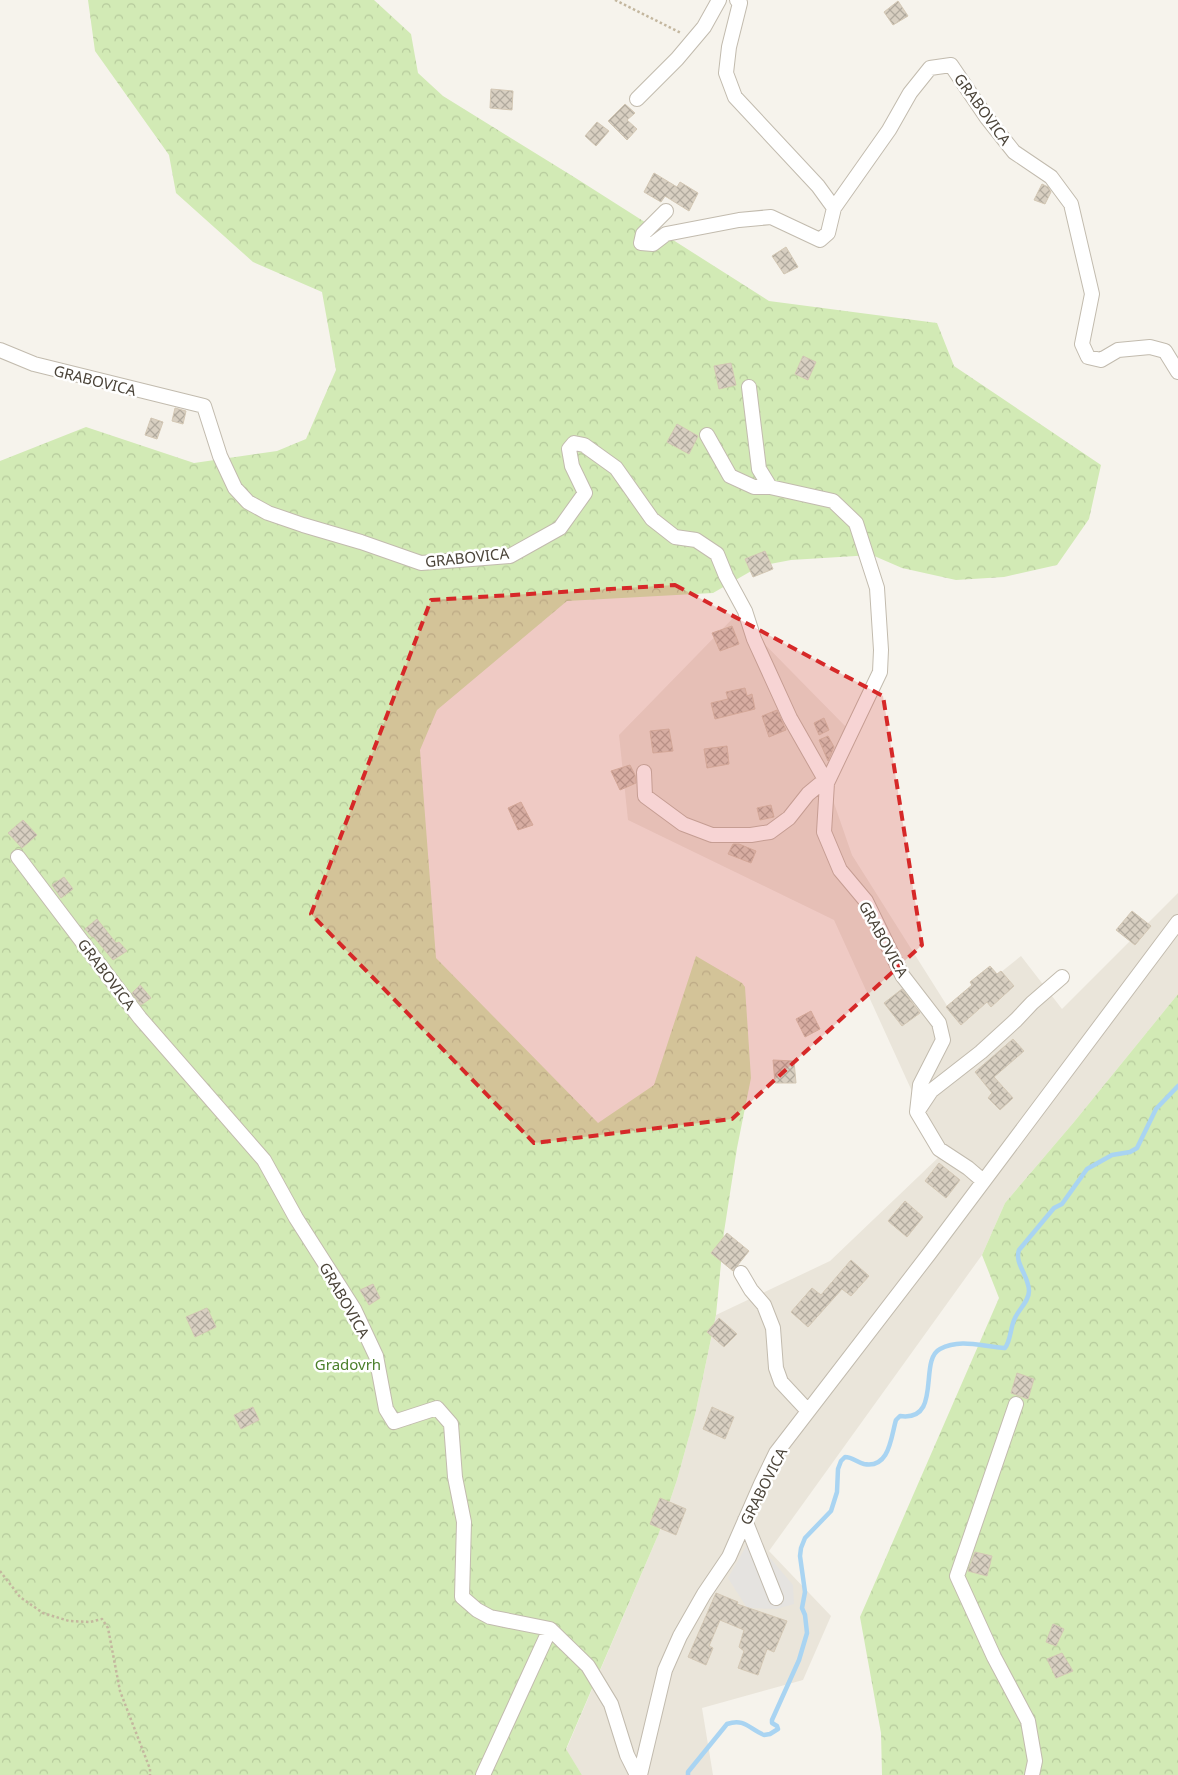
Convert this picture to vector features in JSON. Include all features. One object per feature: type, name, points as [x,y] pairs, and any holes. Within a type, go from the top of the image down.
[{"type":"street","points":[[637,99],[678,59],[704,27],[719,0]]},
{"type":"street","points":[[737,0],[740,3],[729,47],[726,73],[734,97],[818,186],[834,208]]},
{"type":"street","name":"GRABOVICA","points":[[666,211],[644,234],[641,243],[653,244],[666,234],[739,220],[771,217],[820,240],[828,233],[834,208],[889,130],[910,93],[930,68],[951,65],[987,118],[1014,152],[1051,176],[1071,204],[1092,294],[1082,344],[1088,357],[1101,360],[1118,350],[1150,347],[1165,351],[1178,372]]},
{"type":"street","name":"GRABOVICA","points":[[0,350],[34,364],[204,406],[224,464],[235,488],[248,502],[268,513],[421,563],[510,556],[560,528],[585,494],[572,466],[569,449],[574,443],[584,446],[616,468],[652,519],[675,537],[696,540],[717,554],[726,576],[745,610],[754,639],[790,718],[827,783]]},
{"type":"street","points":[[749,387],[759,469],[770,487]]},
{"type":"street","name":"GRABOVICA","points":[[707,435],[730,476],[754,487],[770,487],[833,500],[856,523],[877,588],[881,650],[880,672],[827,783],[824,832],[840,870],[866,902],[902,975],[939,1022],[943,1040],[920,1085],[917,1112]]},
{"type":"street","points":[[644,772],[645,796],[683,824],[712,835],[751,835],[770,832],[789,818],[808,794],[820,784],[827,783]]},
{"type":"street","name":"GRABOVICA","points":[[18,857],[140,1018],[264,1160],[296,1218],[354,1309],[376,1356],[386,1409],[394,1422],[437,1408],[451,1424],[455,1477],[464,1522],[462,1597],[490,1617],[550,1628],[588,1666],[611,1704],[627,1755],[639,1775]]},
{"type":"street","name":"GRABOVICA","points":[[639,1775],[665,1670],[680,1636],[704,1594],[729,1557],[776,1453],[929,1254],[982,1180],[1178,922]]},
{"type":"street","points":[[982,1180],[968,1168],[939,1149],[917,1112],[931,1091],[981,1052],[1062,977]]},
{"type":"street","points":[[741,1273],[750,1290],[764,1305],[773,1328],[776,1368],[781,1382],[808,1411]]},
{"type":"street","points":[[1016,1404],[957,1576],[994,1657],[1028,1721],[1036,1761],[1032,1775]]},
{"type":"street","points":[[745,1520],[776,1598]]},
{"type":"street","points":[[484,1775],[550,1628]]},
{"type":"path","points":[[615,0],[684,35],[704,27]]},
{"type":"path","points":[[0,1571],[20,1597],[43,1613],[69,1621],[90,1622],[102,1618],[105,1621],[120,1691],[150,1769],[150,1775]]},
{"type":"highlighted area","points":[[675,585],[883,696],[922,945],[732,1119],[534,1143],[311,914],[431,600]]},
{"type":"shaded area","points":[[736,615],[850,731],[827,783],[852,855],[951,1012],[1021,956],[1062,1009],[1178,893],[1178,994],[1074,1122],[1005,1203],[982,1255],[769,1551],[831,1616],[803,1680],[702,1708],[713,1775],[582,1775],[566,1750],[659,1533],[677,1480],[695,1415],[716,1315],[830,1261],[941,1155],[834,920],[628,820],[619,735]]},
{"type":"shaded area","points":[[756,1529],[764,1551],[793,1585],[794,1604],[776,1609],[747,1608],[728,1578]]},
{"type":"green space","name":"Gradovrh","points":[[88,0],[374,0],[411,34],[418,73],[443,96],[769,301],[937,323],[954,366],[1101,465],[1089,519],[1057,565],[1004,577],[956,580],[902,568],[872,555],[791,560],[760,566],[713,593],[567,601],[437,710],[420,750],[436,958],[598,1123],[654,1085],[696,956],[742,983],[745,987],[751,1078],[737,1148],[724,1232],[716,1315],[695,1415],[677,1480],[659,1533],[566,1749],[582,1775],[0,1775],[0,461],[86,427],[194,463],[277,451],[306,439],[336,370],[322,292],[253,262],[176,193],[169,155],[95,51]]},
{"type":"green space","points":[[1178,994],[1178,1775],[882,1775],[881,1733],[860,1617],[999,1298],[982,1255],[1005,1203],[1074,1122]]},
{"type":"building","points":[[898,1],[908,16],[893,25],[884,12]]},
{"type":"building","points":[[491,89],[513,91],[512,110],[490,108]]},
{"type":"building","points":[[625,104],[635,113],[627,120],[637,129],[627,140],[608,121]]},
{"type":"building","points":[[597,122],[609,131],[596,146],[585,136]]},
{"type":"building","points":[[654,173],[677,187],[680,182],[698,193],[689,211],[665,196],[661,202],[644,192]]},
{"type":"building","points":[[1042,184],[1048,187],[1051,192],[1045,204],[1034,200]]},
{"type":"building","points":[[786,247],[798,267],[784,274],[772,256]]},
{"type":"building","points":[[803,356],[816,362],[808,380],[795,374]]},
{"type":"building","points":[[731,363],[736,385],[719,389],[714,366]]},
{"type":"building","points":[[175,408],[186,411],[183,424],[172,421]]},
{"type":"building","points":[[151,418],[163,422],[157,439],[145,435]]},
{"type":"building","points":[[677,424],[698,436],[689,454],[667,442]]},
{"type":"building","points":[[765,551],[773,569],[753,577],[745,559]]},
{"type":"building","points":[[732,626],[739,644],[720,651],[712,633]]},
{"type":"building","points":[[745,688],[747,696],[752,694],[755,709],[715,719],[711,703],[728,699],[726,692]]},
{"type":"building","points":[[777,710],[786,730],[769,737],[762,716]]},
{"type":"building","points":[[824,718],[829,730],[819,735],[814,723]]},
{"type":"building","points":[[669,729],[673,751],[653,753],[650,731]]},
{"type":"building","points":[[828,736],[834,747],[828,761],[819,740]]},
{"type":"building","points":[[727,746],[729,764],[707,768],[704,749]]},
{"type":"building","points":[[630,765],[635,775],[636,783],[620,790],[611,771]]},
{"type":"building","points":[[521,802],[533,825],[518,830],[508,808]]},
{"type":"building","points":[[771,805],[774,817],[760,820],[757,808]]},
{"type":"building","points":[[23,820],[37,835],[22,848],[8,833]]},
{"type":"building","points":[[733,844],[739,844],[756,851],[751,863],[728,854]]},
{"type":"building","points":[[64,877],[73,889],[61,898],[52,885]]},
{"type":"building","points":[[1132,911],[1151,926],[1135,945],[1116,930]]},
{"type":"building","points":[[97,919],[116,943],[119,942],[127,951],[113,960],[85,929]]},
{"type":"building","points":[[990,966],[997,974],[1001,971],[1014,986],[991,1007],[987,1002],[961,1025],[946,1007],[972,985],[970,982]]},
{"type":"building","points":[[140,985],[151,998],[141,1005],[132,993]]},
{"type":"building","points":[[902,989],[920,1013],[902,1026],[884,1003]]},
{"type":"building","points":[[811,1011],[820,1029],[805,1037],[796,1019]]},
{"type":"building","points":[[1013,1039],[1024,1051],[994,1077],[1013,1098],[1000,1110],[988,1098],[992,1093],[975,1072]]},
{"type":"building","points":[[773,1060],[794,1061],[796,1083],[775,1083]]},
{"type":"building","points":[[939,1163],[960,1180],[946,1198],[925,1181]]},
{"type":"building","points":[[905,1201],[923,1217],[907,1237],[888,1221]]},
{"type":"building","points":[[727,1233],[749,1251],[733,1271],[711,1253]]},
{"type":"building","points":[[851,1260],[869,1276],[851,1296],[842,1289],[808,1327],[791,1312],[812,1288],[821,1295]]},
{"type":"building","points":[[373,1284],[380,1298],[369,1305],[360,1290]]},
{"type":"building","points":[[207,1308],[216,1327],[195,1337],[186,1317]]},
{"type":"building","points":[[719,1318],[737,1334],[724,1347],[707,1332]]},
{"type":"building","points":[[1017,1373],[1034,1379],[1028,1399],[1011,1393]]},
{"type":"building","points":[[253,1407],[259,1420],[241,1429],[234,1415]]},
{"type":"building","points":[[712,1407],[734,1417],[725,1439],[703,1429]]},
{"type":"building","points":[[660,1498],[686,1509],[676,1535],[650,1524]]},
{"type":"building","points":[[975,1552],[992,1556],[987,1576],[968,1571]]},
{"type":"building","points":[[716,1593],[738,1602],[737,1604],[787,1621],[774,1652],[767,1649],[758,1675],[738,1668],[744,1651],[739,1647],[744,1630],[720,1620],[709,1646],[713,1648],[706,1665],[688,1657]]},
{"type":"building","points":[[1053,1624],[1064,1629],[1056,1646],[1046,1642]]},
{"type":"building","points":[[1062,1653],[1073,1671],[1056,1678],[1047,1659]]},
{"type":"waterway","points":[[688,1775],[688,1772],[727,1724],[743,1723],[764,1735],[778,1729],[772,1723],[772,1720],[799,1660],[807,1633],[805,1615],[802,1608],[805,1592],[800,1556],[801,1548],[805,1538],[831,1511],[837,1492],[838,1469],[841,1461],[848,1457],[864,1464],[873,1464],[884,1456],[891,1442],[896,1420],[900,1416],[913,1415],[921,1410],[926,1400],[934,1355],[940,1349],[956,1344],[1005,1348],[1015,1318],[1029,1295],[1027,1280],[1018,1260],[1019,1250],[1054,1208],[1062,1204],[1087,1169],[1112,1155],[1130,1152],[1137,1148],[1156,1109],[1178,1086]]}]
